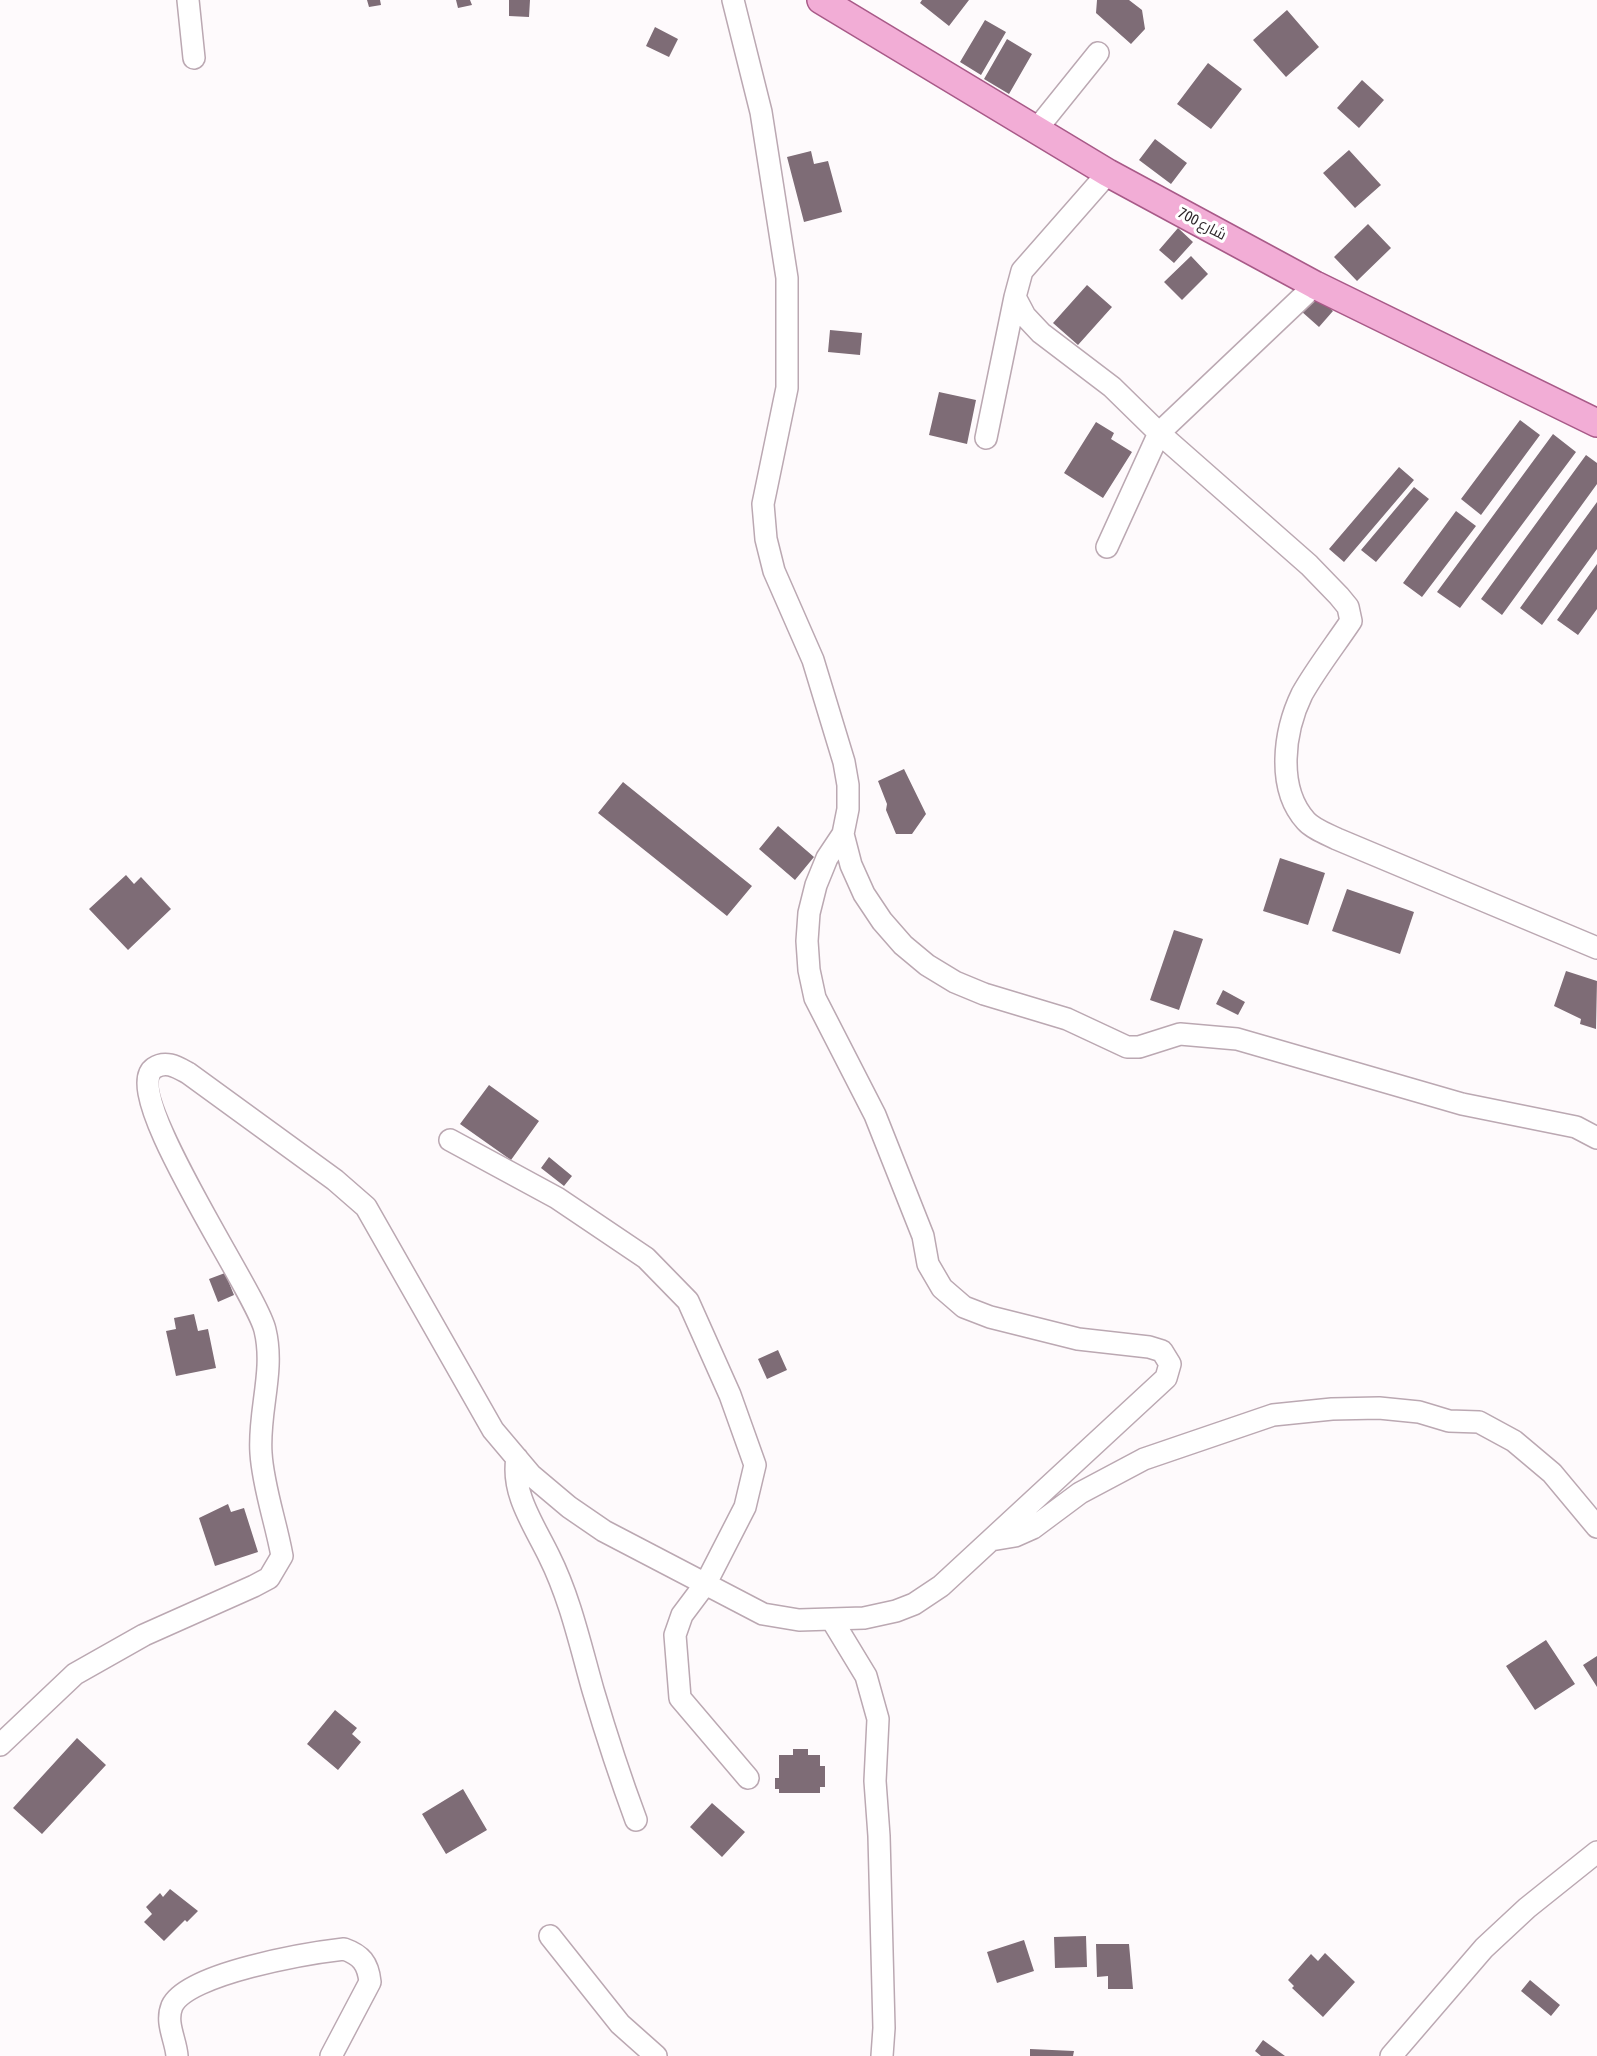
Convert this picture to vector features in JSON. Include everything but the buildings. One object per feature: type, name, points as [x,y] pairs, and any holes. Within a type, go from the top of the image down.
[{"type":"main road","name":"شارع 700","points":[[821,0],[1108,173],[1315,285],[1446,351],[1594,420]]},
{"type":"street","points":[[188,0],[195,58]]},
{"type":"street","points":[[0,1745],[75,1674],[144,1635],[269,1578],[282,1556],[261,1454],[268,1374],[265,1329],[187,1184],[154,1113],[147,1091],[147,1077],[153,1069],[163,1064],[175,1066],[188,1073],[335,1180],[366,1207],[493,1430],[531,1475],[569,1507],[604,1531],[763,1614],[799,1620],[864,1618],[914,1604],[941,1586],[1166,1378],[1170,1364],[1162,1351],[1149,1347],[1078,1339],[990,1317],[964,1307],[942,1288],[928,1264],[922,1236],[875,1115],[815,998],[809,970],[807,932],[816,885],[827,858],[843,834],[848,809],[844,762],[813,660],[774,571],[766,539],[763,504],[787,388],[787,278],[761,112],[734,0]]},
{"type":"street","points":[[1036,129],[1098,53]]},
{"type":"street","points":[[986,438],[1022,271],[1108,173]]},
{"type":"street","points":[[1107,547],[1159,433],[1315,285]]},
{"type":"street","points":[[1015,297],[1025,316],[1041,333],[1112,387],[1159,433],[1308,565],[1339,596],[1351,615],[1351,621],[1303,693],[1290,727],[1286,762],[1289,792],[1306,822],[1370,854],[1597,948]]},
{"type":"street","points":[[843,834],[851,865],[864,894],[882,921],[927,965],[955,982],[984,994],[1067,1019],[1127,1047],[1139,1047],[1180,1034],[1237,1039],[1462,1104],[1576,1127],[1597,1138]]},
{"type":"street","points":[[450,1140],[556,1198],[646,1258],[687,1301],[730,1395],[755,1465],[746,1507],[706,1583],[682,1615],[675,1635],[680,1698],[747,1778]]},
{"type":"street","points":[[990,1540],[1015,1536],[1034,1528],[1080,1493],[1144,1459],[1273,1415],[1332,1409],[1378,1408],[1419,1412],[1449,1422],[1479,1422],[1514,1441],[1552,1473],[1597,1527]]},
{"type":"street","points":[[517,1458],[514,1471],[520,1496],[564,1591],[618,1772],[636,1820]]},
{"type":"street","points":[[832,1620],[866,1676],[878,1719],[875,1781],[879,1836],[884,2028],[882,2056]]},
{"type":"street","points":[[1391,2056],[1484,1948],[1527,1908],[1597,1852]]},
{"type":"street","points":[[550,1936],[620,2024],[656,2056]]},
{"type":"street","points":[[177,2056],[170,2012],[183,1993],[250,1965],[344,1949],[357,1953],[365,1962],[370,1982],[331,2056]]}]
